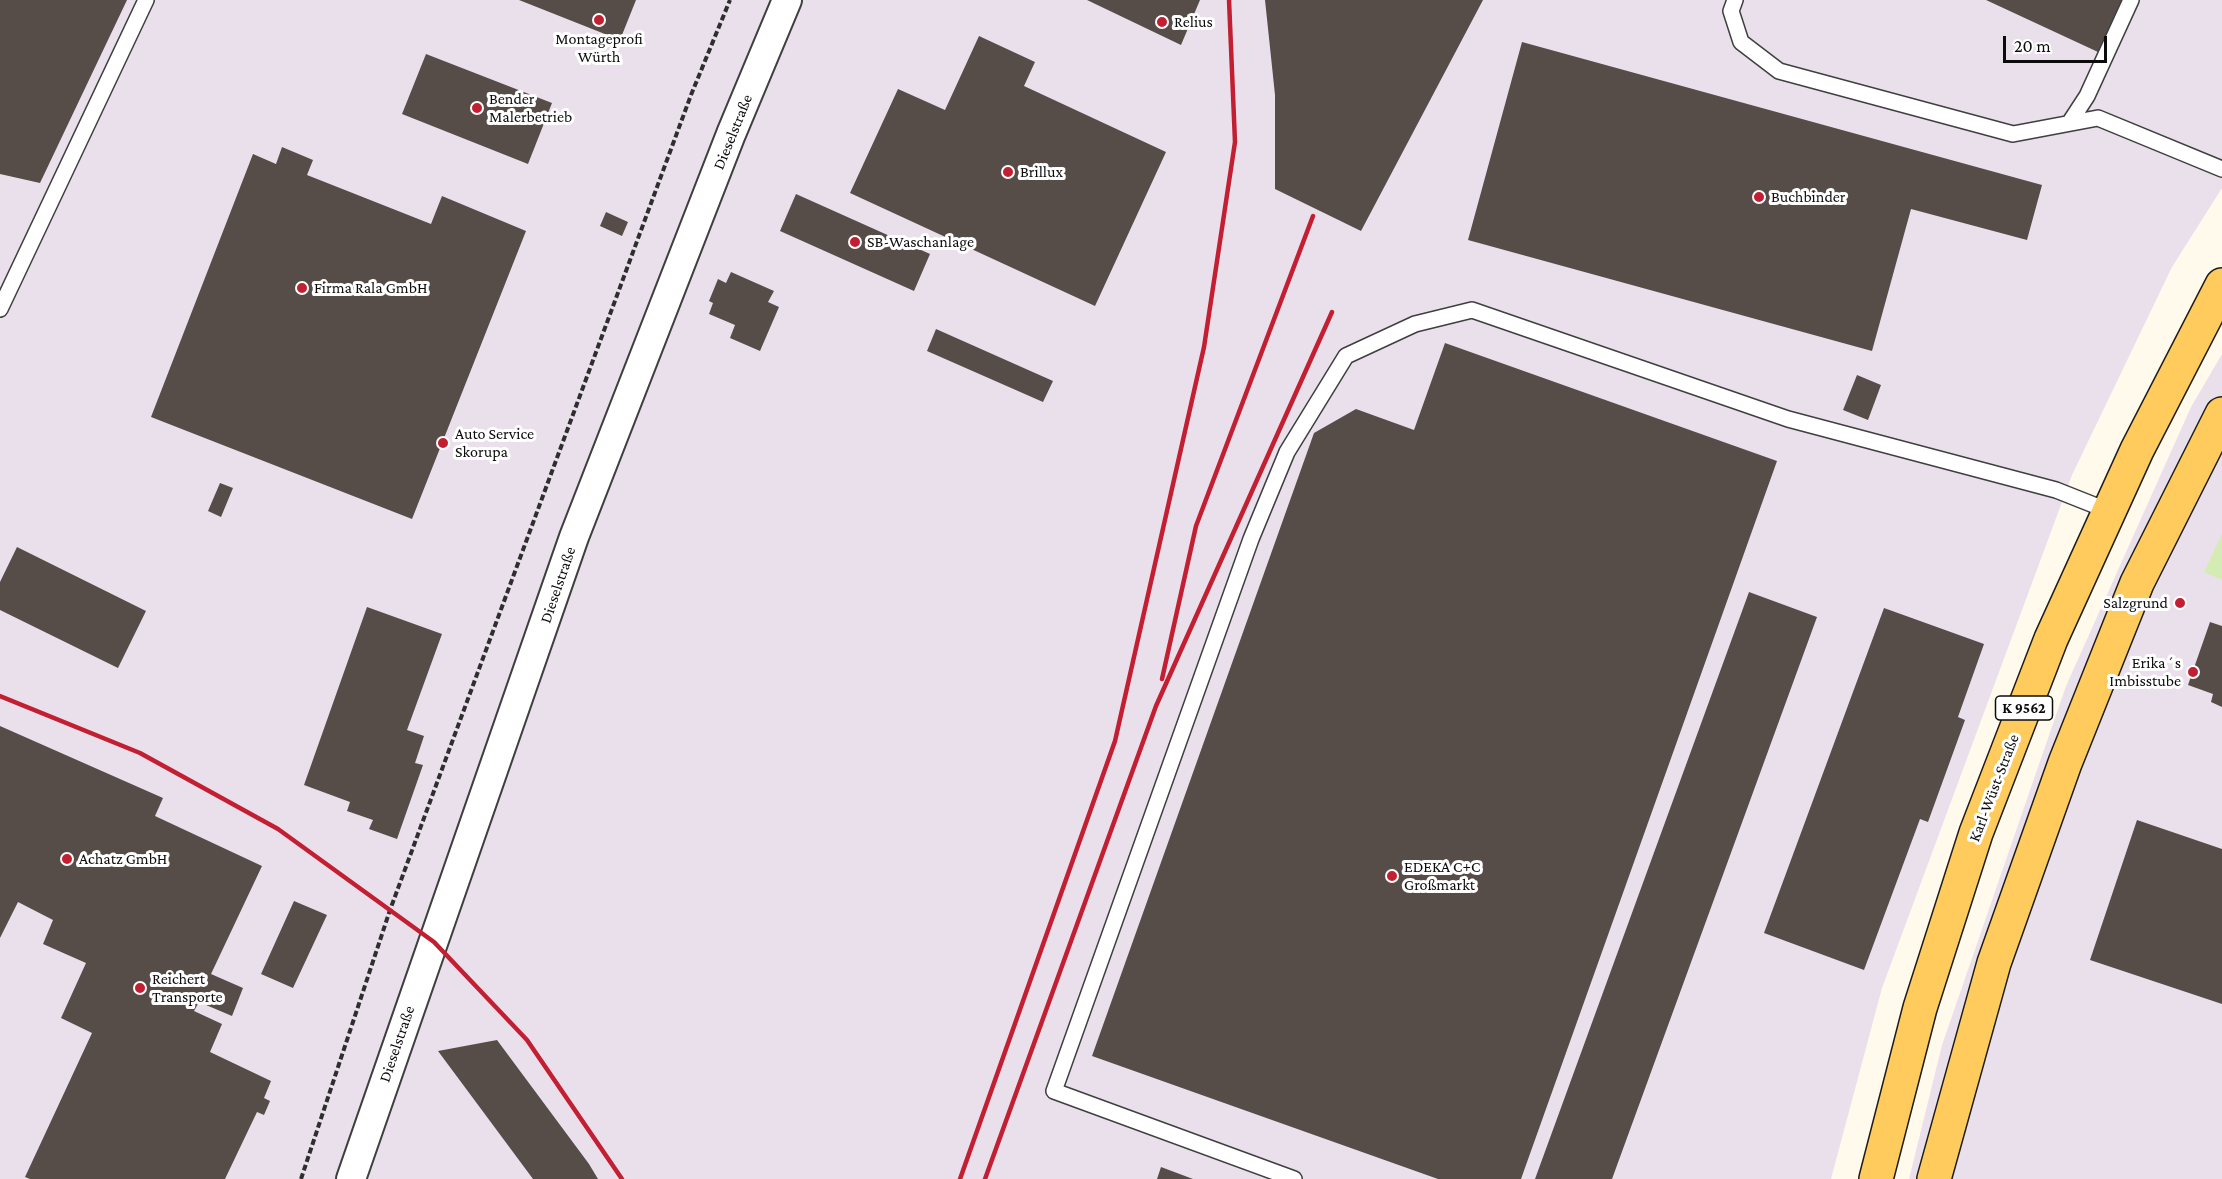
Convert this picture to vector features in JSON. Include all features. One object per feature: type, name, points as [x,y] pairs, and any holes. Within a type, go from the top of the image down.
[{"type":"main road","name":"Karl-Wüst-Straße","points":[[1876,1179],[1920,1008],[1976,833],[2051,639],[2136,450],[2214,320],[2222,285]]},
{"type":"main road","points":[[1934,1179],[1994,963],[2064,763],[2137,583],[2222,414]]},
{"type":"street","name":"Dieselstraße","points":[[351,1179],[574,537],[727,145],[787,0]]},
{"type":"lane","points":[[0,309],[146,0]]},
{"type":"lane","points":[[1735,0],[1731,11],[1742,42],[1779,70],[2013,134],[2098,118],[2222,169]]},
{"type":"lane","points":[[2070,122],[2087,96],[2131,0]]},
{"type":"lane","points":[[1294,1179],[1054,1091],[1251,539],[1287,452],[1346,356],[1415,324],[1472,310],[1788,419],[2056,490],[2109,511]]},
{"type":"path","points":[[302,1179],[390,910],[687,106],[730,0]]},
{"type":"shaded area","points":[[0,0],[2222,0],[2222,188],[2172,267],[2072,475],[1882,988],[1831,1179],[0,1179]]},
{"type":"shaded area","points":[[2222,354],[2222,1179],[1909,1179],[1942,1045],[2066,686],[2191,407]]},
{"type":"green space","points":[[2222,534],[2222,580],[2204,572]]},
{"type":"building","points":[[0,0],[127,0],[40,183],[0,174]]},
{"type":"building","name":"Montageprofi Würth","points":[[519,0],[636,0],[620,40]]},
{"type":"building","name":"Relius","points":[[1087,0],[1200,0],[1181,45]]},
{"type":"building","points":[[1265,0],[1483,0],[1361,231],[1275,189],[1275,95]]},
{"type":"building","points":[[1986,0],[2122,0],[2098,52]]},
{"type":"building","name":"Brillux","points":[[979,36],[1035,62],[1024,86],[1166,152],[1095,306],[850,193],[898,89],[945,110]]},
{"type":"building","name":"Buchbinder","points":[[1522,42],[2042,185],[2027,240],[1911,209],[1872,351],[1468,240]]},
{"type":"building","name":"Bender Malerbetrieb","points":[[426,54],[552,103],[528,164],[402,114]]},
{"type":"building","points":[[282,147],[313,160],[307,175],[431,224],[442,196],[526,231],[412,519],[151,417],[253,154],[276,164]]},
{"type":"building","name":"SB-Waschanlage","points":[[796,194],[930,254],[914,291],[780,231]]},
{"type":"building","points":[[606,212],[628,222],[622,236],[600,226]]},
{"type":"building","points":[[731,272],[774,291],[768,302],[779,307],[760,351],[730,338],[735,325],[709,314],[713,303],[709,301],[718,279],[726,283]]},
{"type":"building","points":[[936,329],[1053,381],[1043,402],[927,351]]},
{"type":"building","name":"EDEKA C+C Großmarkt","points":[[1445,343],[1777,461],[1521,1179],[1438,1179],[1092,1056],[1314,433],[1356,409],[1414,430]]},
{"type":"building","points":[[1857,375],[1881,385],[1868,420],[1843,410]]},
{"type":"building","points":[[220,483],[233,488],[221,517],[208,511]]},
{"type":"building","points":[[17,547],[146,611],[118,668],[0,610],[0,582]]},
{"type":"building","points":[[1749,592],[1817,617],[1612,1179],[1535,1179]]},
{"type":"building","points":[[367,607],[442,634],[407,730],[424,736],[415,763],[423,765],[397,839],[369,829],[373,820],[347,811],[350,802],[304,785]]},
{"type":"building","points":[[1884,608],[1984,644],[1958,717],[1965,720],[1928,822],[1920,819],[1864,970],[1764,933]]},
{"type":"building","points":[[2210,622],[2222,626],[2222,707],[2211,702],[2213,694],[2188,685]]},
{"type":"building","name":"Reichert Transporte","points":[[0,726],[163,798],[155,816],[262,866],[211,974],[243,988],[232,1016],[199,1002],[194,1011],[222,1024],[210,1052],[271,1081],[264,1098],[270,1101],[264,1115],[257,1112],[225,1179],[30,1179],[25,1177],[92,1033],[61,1018],[86,963],[43,944],[53,920],[18,902],[0,938]]},
{"type":"building","points":[[2137,820],[2222,849],[2222,1004],[2090,960]]},
{"type":"building","points":[[294,901],[327,915],[293,988],[261,974]]},
{"type":"building","points":[[497,1040],[598,1179],[533,1179],[438,1051]]},
{"type":"building","points":[[1161,1167],[1193,1179],[1157,1179]]},
{"type":"railway","points":[[960,1179],[1115,741],[1204,347],[1235,142],[1229,0]]},
{"type":"railway","points":[[1162,679],[1196,526],[1313,216]]},
{"type":"railway","points":[[985,1179],[1156,706],[1332,312]]},
{"type":"railway","points":[[0,696],[140,753],[278,829],[434,942],[527,1040],[622,1179]]},
{"type":"place","name":"Montageprofi Würth","points":[[599,20]]},
{"type":"place","name":"Relius","points":[[1162,22]]},
{"type":"place","name":"Bender Malerbetrieb","points":[[477,108]]},
{"type":"place","name":"Brillux","points":[[1008,172]]},
{"type":"place","name":"Buchbinder","points":[[1759,197]]},
{"type":"place","name":"SB-Waschanlage","points":[[855,242]]},
{"type":"place","name":"Firma Rala GmbH","points":[[302,288]]},
{"type":"place","name":"Auto Service Skorupa","points":[[443,443]]},
{"type":"place","name":"Salzgrund","points":[[2180,603]]},
{"type":"place","name":"Erika´s Imbisstube","points":[[2193,672]]},
{"type":"place","name":"Achatz GmbH","points":[[67,859]]},
{"type":"place","name":"EDEKA C+C Großmarkt","points":[[1392,876]]},
{"type":"place","name":"Reichert Transporte","points":[[140,988]]}]
